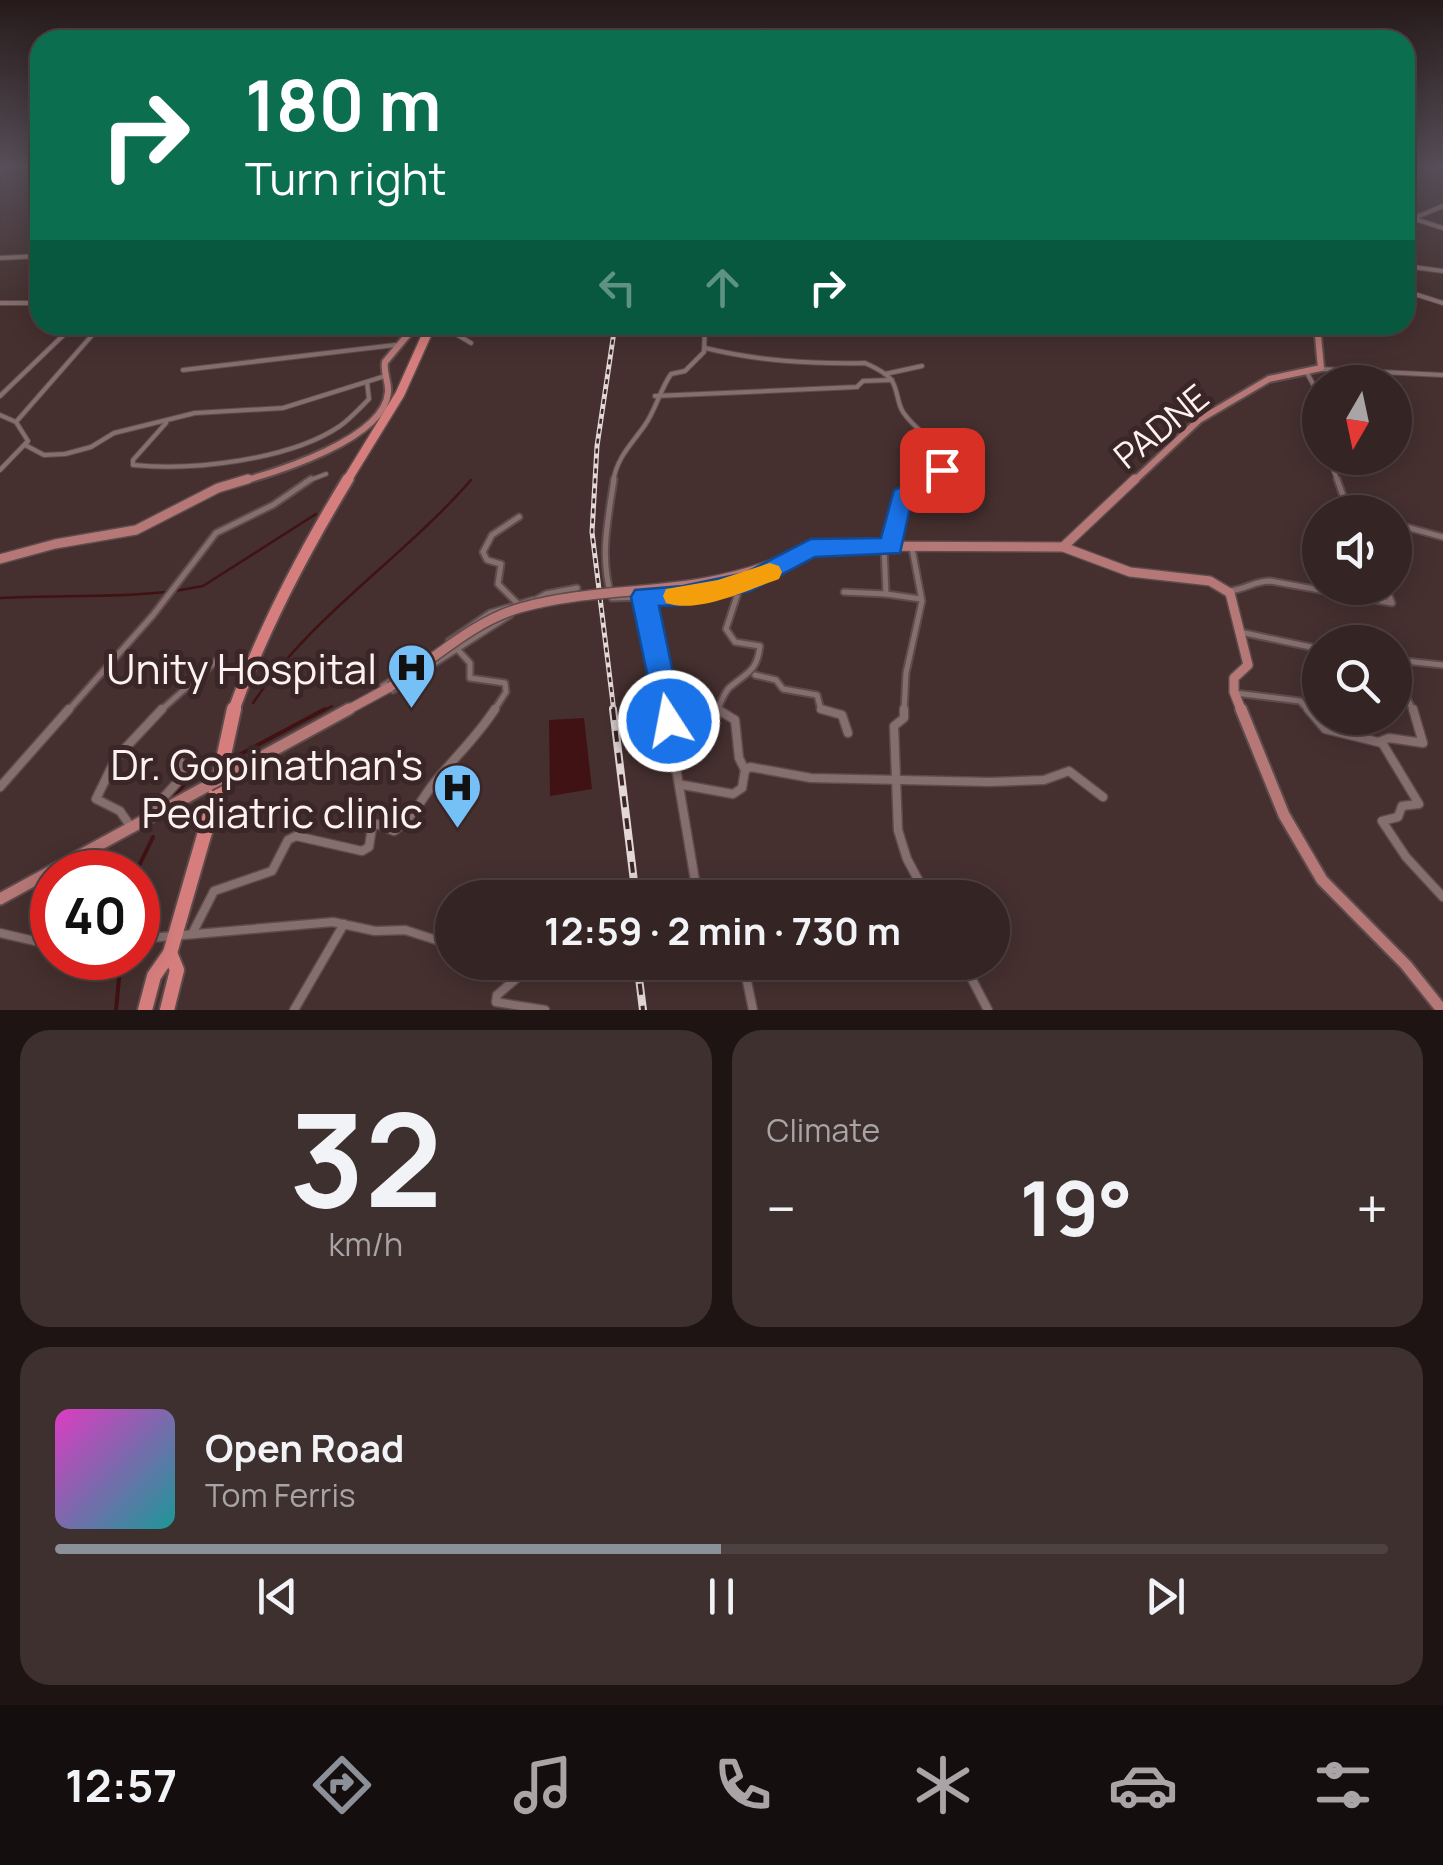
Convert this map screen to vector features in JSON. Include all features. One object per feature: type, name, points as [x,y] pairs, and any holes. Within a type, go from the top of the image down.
[{"type":"highway","points":[[145,1010],[154,976],[170,953],[214,801],[230,717],[247,673],[316,530],[400,394],[425,335]]},
{"type":"highway","points":[[166,1010],[177,970],[170,953]]},
{"type":"main road","points":[[0,558],[136,530],[218,488],[320,456],[344,442],[382,408],[388,390],[382,377],[382,363],[395,345],[412,335]]},
{"type":"main road","points":[[1318,335],[1320,365]]},
{"type":"main road","name":"PADNE","points":[[1064,547],[1199,420],[1268,380],[1302,372]]},
{"type":"main road","points":[[0,899],[368,700],[507,612],[624,593],[694,590],[743,578],[800,550],[823,546],[1064,547],[1130,572],[1210,581],[1227,591],[1248,665],[1234,678],[1234,693],[1284,815],[1322,880],[1406,965],[1442,1010]]},
{"type":"main road","points":[[644,597],[741,584],[782,566],[800,550]]},
{"type":"street","points":[[1415,218],[1443,228]]},
{"type":"street","points":[[0,258],[30,256]]},
{"type":"street","points":[[1415,267],[1443,271]]},
{"type":"street","points":[[1415,294],[1443,303]]},
{"type":"street","points":[[0,303],[30,303]]},
{"type":"street","points":[[0,396],[64,335]]},
{"type":"street","points":[[16,422],[92,335]]},
{"type":"street","points":[[452,335],[471,343]]},
{"type":"street","points":[[695,880],[644,597],[612,598],[606,580],[604,548],[615,470],[622,453],[648,423],[655,396],[671,374],[686,370],[705,348],[704,335]]},
{"type":"street","points":[[183,370],[395,345]]},
{"type":"street","points":[[705,348],[748,358],[767,357],[786,364],[865,363],[892,380],[902,408],[921,434],[939,444],[946,460],[942,470],[933,472],[926,488],[902,495],[888,547],[886,594]]},
{"type":"street","points":[[886,374],[922,366]]},
{"type":"street","points":[[1412,374],[1443,376]]},
{"type":"street","points":[[27,446],[44,455],[66,454],[91,447],[114,434],[195,413],[283,408],[382,377]]},
{"type":"street","points":[[655,396],[719,391],[793,392],[892,380]]},
{"type":"street","points":[[168,421],[133,460],[133,465],[165,468],[265,456],[339,427],[369,399],[367,382]]},
{"type":"street","points":[[0,415],[16,422],[28,441],[0,470]]},
{"type":"street","points":[[0,787],[154,615],[216,532],[326,474]]},
{"type":"street","points":[[518,604],[498,584],[501,564],[486,560],[484,552],[492,535],[520,517]]},
{"type":"street","points":[[1412,528],[1443,536]]},
{"type":"street","points":[[911,545],[922,599],[906,673],[904,718],[894,726],[898,830],[919,880]]},
{"type":"street","points":[[663,596],[664,587],[724,580],[786,557]]},
{"type":"street","points":[[1227,591],[1242,591],[1257,581],[1302,587]]},
{"type":"street","points":[[741,584],[726,629],[735,642],[760,646],[756,675]]},
{"type":"street","points":[[368,700],[402,686],[546,594],[577,588]]},
{"type":"street","points":[[844,592],[922,599]]},
{"type":"street","points":[[368,700],[465,628],[490,614],[536,600]]},
{"type":"street","points":[[1240,632],[1302,645]]},
{"type":"street","points":[[192,934],[213,890],[226,882],[244,882],[272,870],[288,840],[296,836],[362,851],[369,847],[372,827],[377,824],[394,831],[409,821],[434,782],[472,744],[506,692],[504,684],[470,678],[470,662],[458,650]]},
{"type":"street","points":[[131,827],[120,810],[96,800],[106,770],[124,747],[223,655]]},
{"type":"street","points":[[1412,662],[1443,665]]},
{"type":"street","points":[[681,785],[733,794],[742,788],[745,770],[738,758],[735,720],[717,710],[728,688],[756,675],[776,680],[784,690],[817,695],[821,710],[842,715],[848,733]]},
{"type":"street","points":[[1234,693],[1300,702],[1326,729],[1382,742],[1389,738],[1423,743],[1412,708]]},
{"type":"street","points":[[1382,742],[1419,804],[1402,806],[1398,817],[1382,821],[1406,857],[1443,897]]},
{"type":"street","points":[[147,818],[154,805],[181,782],[185,770],[180,761]]},
{"type":"street","points":[[745,770],[811,778],[1007,782],[1044,780],[1069,771],[1103,797]]},
{"type":"street","points":[[160,937],[301,923],[344,924],[375,931],[405,930],[435,940]]},
{"type":"street","points":[[294,1010],[344,924]]},
{"type":"street","points":[[0,932],[30,940]]},
{"type":"street","points":[[515,980],[497,995],[496,1002],[544,1010]]},
{"type":"street","points":[[746,980],[753,1010]]},
{"type":"street","points":[[972,980],[988,1010]]},
{"type":"shaded area","points":[[584,718],[592,789],[550,796],[549,720]]},
{"type":"waterway","points":[[253,703],[329,615],[471,480]]},
{"type":"waterway","points":[[175,591],[203,586],[316,514]]},
{"type":"waterway","points":[[0,598],[167,592]]},
{"type":"waterway","points":[[321,712],[332,706]]},
{"type":"waterway","points":[[239,755],[325,709]]},
{"type":"waterway","points":[[168,801],[207,761]]},
{"type":"waterway","points":[[147,850],[153,837]]},
{"type":"waterway","points":[[116,1010],[119,980]]},
{"type":"railway","points":[[614,335],[597,446],[592,532],[614,712]]},
{"type":"railway","points":[[613,709],[634,880]]},
{"type":"railway","points":[[639,980],[643,1010]]},
{"type":"slow traffic","points":[[675,596],[718,590],[770,572]]},
{"type":"place","name":"Unity Hospital","points":[[412,710]]},
{"type":"place","name":"Dr. Gopinathan's Pediatric clinic","points":[[458,830]]},
{"type":"route","points":[[669,721],[644,597],[683,596],[750,581],[782,566],[800,550],[823,546],[891,547],[902,495],[915,488],[926,488],[933,472],[942,470]]}]
